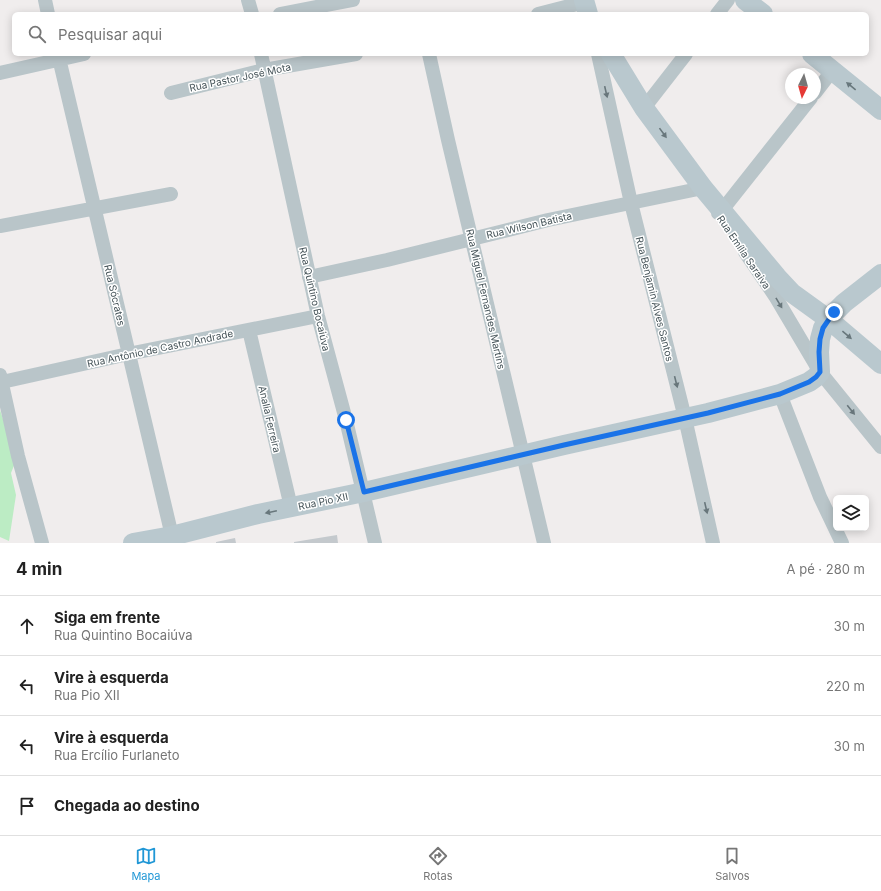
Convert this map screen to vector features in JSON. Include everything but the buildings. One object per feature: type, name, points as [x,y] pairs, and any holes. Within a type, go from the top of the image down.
[{"type":"street","points":[[45,0],[48,12]]},
{"type":"street","points":[[248,0],[251,12]]},
{"type":"street","points":[[290,12],[353,0]]},
{"type":"street","points":[[719,12],[728,0]]},
{"type":"street","points":[[745,0],[760,12]]},
{"type":"street","points":[[549,12],[586,5]]},
{"type":"street","name":"Rua Quintino Bocaiúva","points":[[261,56],[318,316],[364,492],[375,543]]},
{"type":"street","name":"Rua Pastor José Mota","points":[[171,93],[264,70],[344,56]]},
{"type":"street","name":"Rua Miguel Fernandes Martins","points":[[429,56],[544,543]]},
{"type":"street","name":"Rua Benjamin Alves Santos","points":[[598,56],[631,203],[685,418],[713,543]]},
{"type":"street","points":[[611,56],[644,108],[719,212],[792,293],[828,319],[881,364]]},
{"type":"street","points":[[644,108],[684,56]]},
{"type":"street","points":[[814,56],[881,110]]},
{"type":"street","points":[[0,73],[58,57]]},
{"type":"street","name":"Rua Sócrates","points":[[58,57],[70,102],[172,536]]},
{"type":"street","points":[[821,85],[832,71]]},
{"type":"street","points":[[719,212],[806,104]]},
{"type":"street","name":"Rua Wilson Batista","points":[[309,276],[387,260],[548,220],[703,188]]},
{"type":"street","points":[[0,226],[171,194]]},
{"type":"street","name":"Rua Emília Saraiva","points":[[719,212],[757,269],[820,372],[881,446]]},
{"type":"street","points":[[820,372],[820,339],[823,328],[828,319],[844,303],[881,274]]},
{"type":"street","name":"Rua Antônio de Castro Andrade","points":[[1,378],[318,316]]},
{"type":"street","name":"Analia Ferreira","points":[[249,330],[291,508]]},
{"type":"street","name":"Rua Pio XII","points":[[133,543],[172,536],[258,514],[364,492],[523,454],[685,418],[780,394],[809,382],[820,372]]},
{"type":"street","points":[[1,378],[18,456],[42,543]]},
{"type":"street","points":[[780,394],[820,497],[842,543]]},
{"type":"green space","points":[[0,410],[10,440],[15,463],[11,473],[16,495],[9,541],[0,537]]},
{"type":"route","points":[[346,420],[364,492],[619,432],[708,413],[780,394],[809,382],[820,372],[820,339],[823,328],[834,312]]}]
